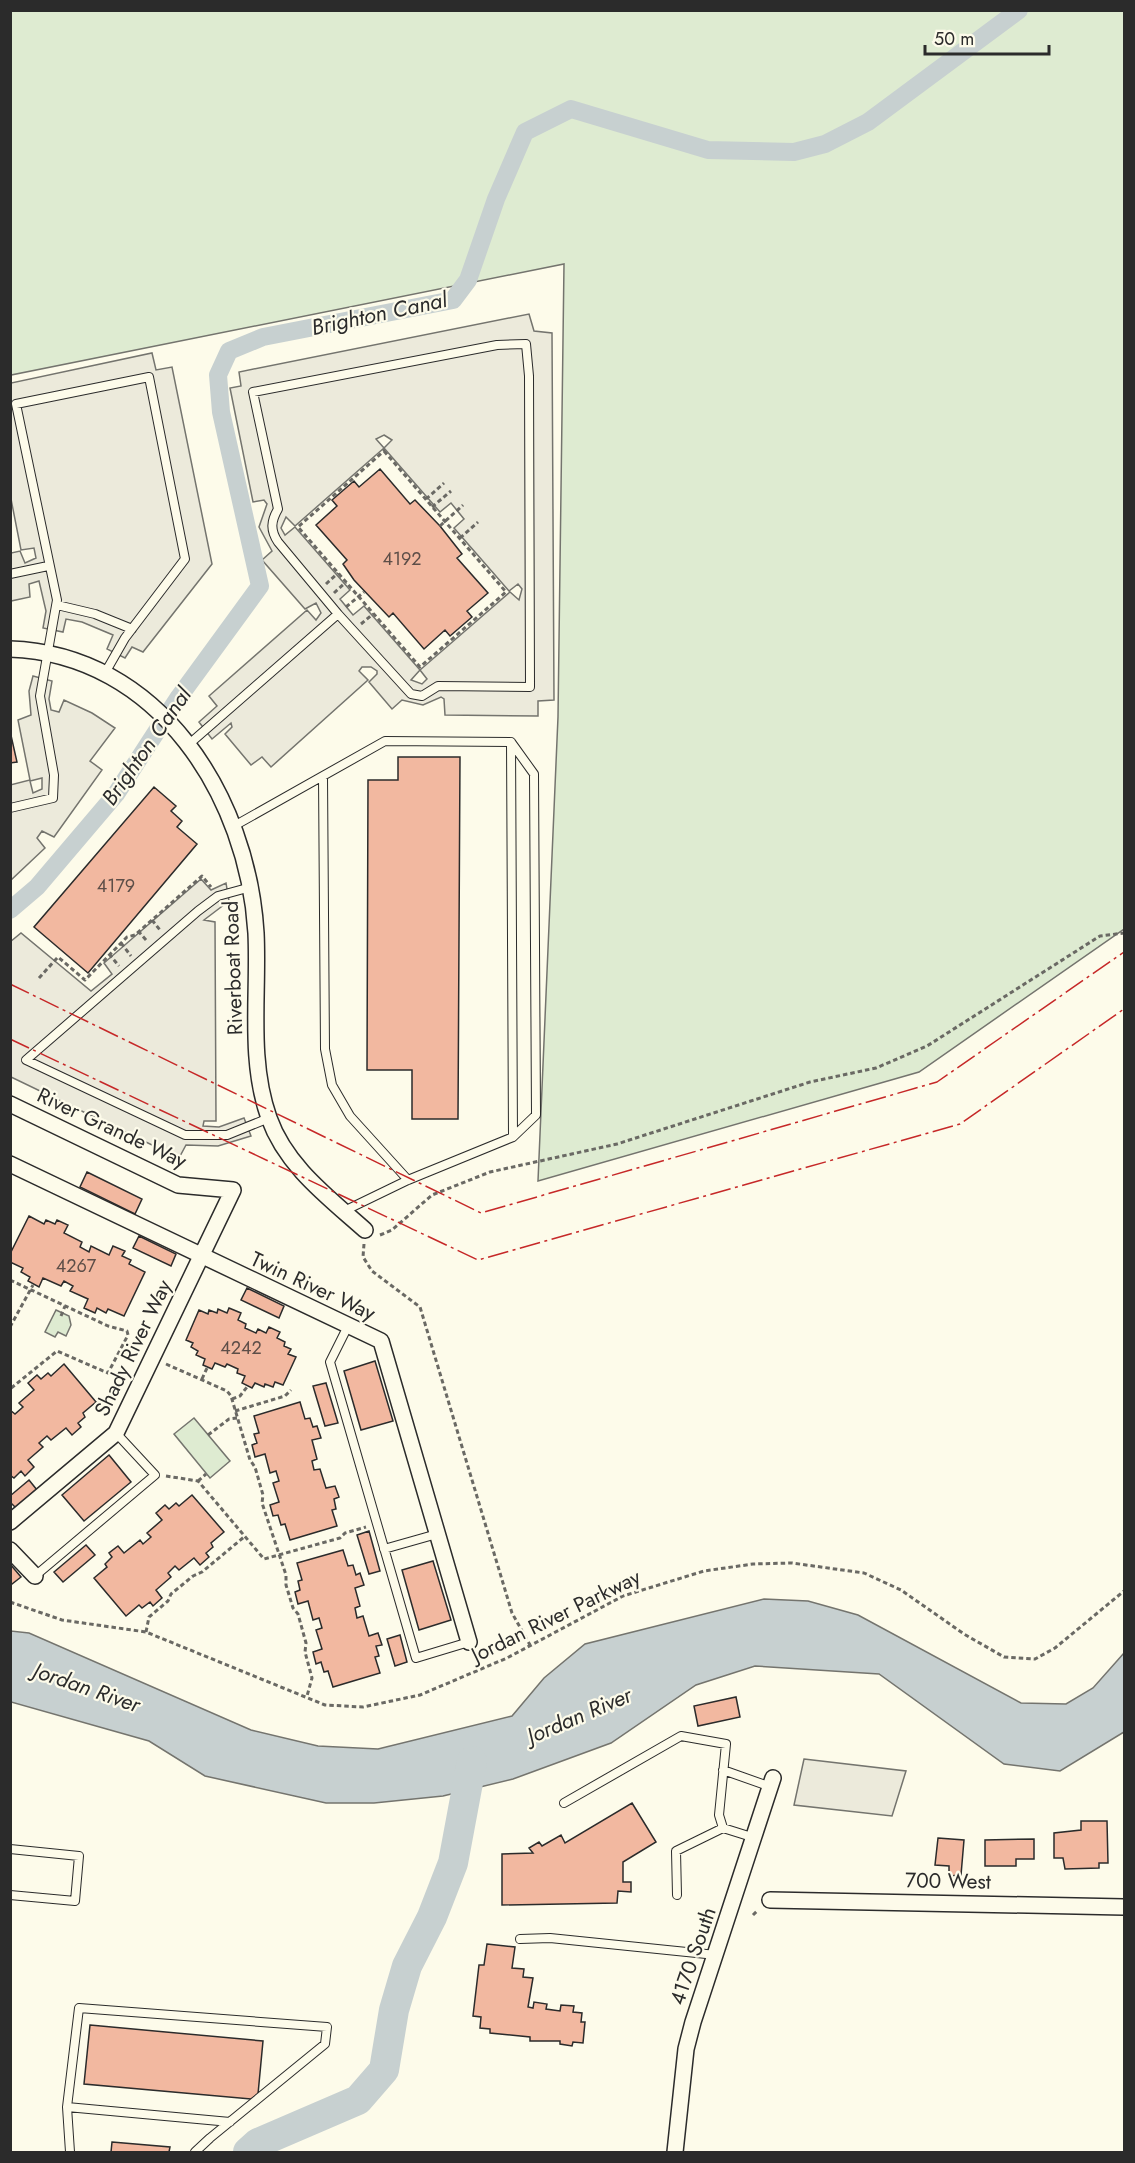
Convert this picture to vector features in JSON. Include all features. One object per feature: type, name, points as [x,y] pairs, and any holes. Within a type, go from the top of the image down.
[{"type":"street","name":"Riverboat Road","points":[[10,649],[48,652],[105,673],[156,709],[177,731],[212,780],[234,826],[251,887],[256,934],[259,1075],[269,1118],[296,1166],[365,1230]]},
{"type":"street","name":"River Grande Way","points":[[10,1104],[178,1185],[233,1191]]},
{"type":"street","name":"Twin River Way","points":[[10,1164],[381,1341],[469,1642]]},
{"type":"street","name":"Shady River Way","points":[[10,1522],[116,1433],[233,1191]]},
{"type":"street","points":[[10,1550],[35,1576]]},
{"type":"street","name":"4170 South","points":[[675,2152],[686,2049],[772,1782]]},
{"type":"street","name":"700 West","points":[[770,1900],[1125,1907]]},
{"type":"lane","points":[[526,344],[529,376],[530,687],[438,686],[427,694],[411,694],[338,614],[278,542],[273,532],[272,522],[278,508],[253,392],[497,345],[526,344]]},
{"type":"lane","points":[[10,808],[52,798],[54,775],[40,696],[57,605],[13,405],[149,377],[185,559],[132,629],[105,673]]},
{"type":"lane","points":[[10,574],[48,566]]},
{"type":"lane","points":[[57,605],[96,614],[132,629]]},
{"type":"lane","points":[[188,745],[338,614]]},
{"type":"lane","points":[[234,826],[385,741],[511,742]]},
{"type":"lane","points":[[511,742],[513,1137]]},
{"type":"lane","points":[[344,1211],[408,1180],[513,1137],[536,1115],[534,774],[511,742]]},
{"type":"lane","points":[[322,777],[325,1050],[332,1084],[350,1116],[408,1180]]},
{"type":"lane","points":[[251,887],[226,892],[212,901],[26,1060],[179,1134],[218,1137],[237,1132],[269,1118]]},
{"type":"lane","points":[[348,1326],[330,1362],[416,1658],[469,1642]]},
{"type":"lane","points":[[35,1576],[155,1475],[116,1433]]},
{"type":"lane","points":[[384,1549],[437,1534]]},
{"type":"lane","points":[[564,1803],[681,1736],[726,1744],[719,1815],[723,1827]]},
{"type":"lane","points":[[723,1770],[772,1782]]},
{"type":"lane","points":[[676,1895],[676,1851],[723,1827],[755,1838]]},
{"type":"lane","points":[[10,1849],[79,1856],[75,1901],[10,1895]]},
{"type":"lane","points":[[520,1939],[550,1938],[716,1955]]},
{"type":"lane","points":[[70,2152],[68,2107],[79,2008],[327,2027],[326,2044],[195,2152]]},
{"type":"lane","points":[[68,2107],[230,2122]]},
{"type":"path","points":[[384,451],[432,507],[506,591],[420,667],[298,527],[384,451]]},
{"type":"path","points":[[426,499],[444,483]]},
{"type":"path","points":[[432,507],[451,491]]},
{"type":"path","points":[[440,526],[463,505]]},
{"type":"path","points":[[460,538],[478,522]]},
{"type":"path","points":[[338,614],[364,592]]},
{"type":"path","points":[[39,978],[58,957],[85,980],[127,937],[135,934],[202,876],[211,887],[219,884]]},
{"type":"path","points":[[530,1645],[512,1613],[420,1307],[372,1271],[363,1257],[365,1230],[379,1235],[392,1230],[432,1196],[490,1172],[617,1144],[810,1082],[876,1068],[927,1046],[1100,936],[1125,933]]},
{"type":"path","points":[[10,1280],[87,1317],[127,1331],[124,1344],[108,1372],[57,1351],[10,1389]]},
{"type":"path","points":[[10,1327],[33,1285]]},
{"type":"path","points":[[61,1316],[65,1306]]},
{"type":"path","points":[[87,1317],[90,1311]]},
{"type":"path","points":[[124,1344],[227,1391],[232,1399],[248,1452],[255,1467],[290,1600],[303,1634],[312,1678],[307,1696]]},
{"type":"path","points":[[202,1379],[207,1368]]},
{"type":"path","points":[[28,1374],[32,1378]]},
{"type":"path","points":[[232,1399],[240,1396],[247,1387]]},
{"type":"path","points":[[235,1411],[285,1396],[291,1390]]},
{"type":"path","points":[[208,1435],[229,1419],[237,1418]]},
{"type":"path","points":[[248,1452],[253,1451]]},
{"type":"path","points":[[198,1481],[206,1474]]},
{"type":"path","points":[[155,1475],[198,1481],[264,1559],[377,1524]]},
{"type":"path","points":[[265,1512],[270,1510]]},
{"type":"path","points":[[146,1632],[149,1617],[168,1601],[171,1594],[244,1537]]},
{"type":"path","name":"Jordan River Parkway","points":[[10,1602],[63,1620],[146,1632],[326,1705],[363,1707],[420,1695],[530,1645],[623,1596],[704,1571],[753,1564],[792,1563],[864,1573],[901,1590],[964,1634],[1004,1657],[1035,1659],[1055,1648],[1125,1591]]},
{"type":"path","points":[[290,1600],[296,1598]]},
{"type":"path","points":[[308,1660],[313,1658]]},
{"type":"green space","points":[[11,10],[1124,11],[1124,929],[919,1072],[538,1181],[558,717],[564,264],[11,375]]},
{"type":"green space","points":[[56,1310],[69,1316],[71,1325],[66,1336],[58,1332],[55,1337],[45,1332]]},
{"type":"green space","points":[[194,1418],[230,1461],[210,1478],[174,1434]]},
{"type":"shaded area","points":[[529,314],[534,331],[552,333],[554,700],[538,701],[538,716],[445,715],[444,699],[441,697],[423,705],[402,700],[392,709],[369,682],[377,671],[371,667],[362,667],[359,671],[368,680],[271,767],[262,757],[251,765],[225,734],[232,727],[231,723],[212,739],[199,722],[217,706],[209,696],[307,610],[316,620],[321,613],[316,603],[305,609],[262,560],[272,551],[259,527],[267,504],[264,500],[253,502],[230,388],[241,386],[239,372]],"holes":[[[384,435],[392,440],[384,448],[376,439]],[[384,448],[440,512],[451,503],[464,519],[454,528],[509,591],[518,584],[522,589],[519,600],[510,592],[420,670],[364,606],[353,615],[340,599],[350,590],[295,527],[285,535],[281,528],[286,517],[295,526]],[[420,670],[427,679],[422,684],[411,680]]]},
{"type":"shaded area","points":[[152,353],[156,370],[172,367],[212,564],[143,652],[132,647],[125,658],[107,649],[113,635],[82,622],[66,619],[63,632],[43,628],[46,611],[39,581],[29,584],[30,597],[11,601],[11,553],[20,551],[25,563],[36,558],[34,548],[21,550],[11,499],[11,383]]},
{"type":"shaded area","points":[[33,676],[52,681],[49,699],[51,710],[59,712],[64,700],[92,713],[115,728],[90,761],[102,770],[54,837],[42,831],[37,838],[45,848],[11,880],[10,785],[30,780],[18,720],[31,715],[29,691]],"holes":[[[42,778],[42,789],[33,793],[30,781]]]},
{"type":"shaded area","points":[[201,879],[211,890],[226,883],[229,901],[204,920],[215,922],[216,1121],[204,1121],[203,1126],[219,1127],[244,1118],[251,1136],[218,1146],[186,1145],[179,1158],[11,1077],[10,942],[21,933],[91,991],[112,974],[104,963]]},
{"type":"shaded area","points":[[804,1759],[906,1771],[892,1816],[794,1805]]},
{"type":"water","name":"Jordan River","points":[[764,1599],[808,1601],[858,1615],[1021,1703],[1066,1704],[1093,1688],[1124,1653],[1124,1732],[1060,1771],[1004,1764],[879,1674],[755,1666],[696,1685],[611,1743],[513,1779],[443,1796],[374,1803],[326,1803],[205,1776],[149,1741],[11,1702],[11,1631],[29,1633],[251,1730],[318,1746],[378,1749],[512,1716],[544,1678],[585,1644]]},
{"type":"building","points":[[380,469],[410,504],[415,500],[440,526],[462,554],[457,558],[488,593],[467,611],[472,617],[450,636],[445,630],[424,649],[393,613],[389,617],[354,580],[343,564],[347,560],[316,525],[337,506],[332,500],[354,481],[359,487]]},
{"type":"building","points":[[10,731],[17,762],[10,763]]},
{"type":"building","points":[[398,757],[460,757],[458,1119],[412,1119],[412,1070],[367,1070],[368,780],[398,780]]},
{"type":"building","points":[[154,787],[176,806],[171,811],[182,821],[177,827],[197,844],[88,973],[34,927]]},
{"type":"building","points":[[87,1172],[142,1199],[135,1214],[80,1187]]},
{"type":"building","points":[[29,1216],[44,1224],[46,1220],[55,1224],[57,1220],[68,1225],[64,1233],[82,1242],[80,1247],[89,1252],[91,1246],[109,1255],[113,1246],[125,1251],[122,1256],[131,1260],[129,1264],[145,1272],[124,1316],[108,1309],[106,1313],[97,1308],[95,1313],[84,1308],[88,1299],[70,1291],[73,1286],[64,1281],[61,1286],[43,1278],[39,1287],[28,1281],[30,1277],[21,1272],[23,1268],[10,1262],[10,1254]]},
{"type":"building","points":[[139,1236],[176,1254],[171,1266],[133,1248]]},
{"type":"building","points":[[247,1288],[284,1306],[279,1318],[241,1300]]},
{"type":"building","points":[[229,1308],[241,1313],[238,1320],[246,1324],[245,1328],[256,1333],[258,1329],[266,1333],[269,1327],[280,1332],[277,1338],[285,1342],[284,1346],[291,1349],[288,1354],[296,1357],[283,1385],[275,1382],[273,1387],[265,1384],[264,1387],[255,1383],[252,1388],[242,1383],[245,1376],[237,1373],[238,1369],[227,1364],[225,1367],[215,1363],[212,1369],[203,1365],[205,1359],[196,1355],[198,1351],[191,1347],[193,1343],[186,1340],[199,1310],[208,1314],[209,1310],[217,1313],[218,1309],[227,1313]]},
{"type":"building","points":[[375,1361],[393,1421],[361,1430],[344,1371]]},
{"type":"building","points":[[64,1364],[96,1402],[83,1413],[85,1417],[78,1423],[81,1427],[72,1435],[66,1428],[51,1440],[47,1436],[39,1443],[43,1447],[28,1460],[34,1467],[25,1476],[21,1471],[14,1478],[10,1475],[10,1410],[15,1414],[23,1407],[19,1403],[34,1390],[28,1383],[37,1375],[41,1379],[48,1373],[51,1376]]},
{"type":"building","points":[[326,1383],[338,1423],[325,1426],[313,1386]]},
{"type":"building","points":[[300,1402],[305,1419],[310,1418],[313,1427],[317,1426],[321,1438],[312,1440],[317,1459],[312,1461],[314,1470],[320,1469],[326,1488],[335,1486],[339,1497],[334,1499],[336,1509],[332,1510],[337,1526],[290,1540],[285,1524],[281,1525],[278,1515],[273,1516],[270,1505],[279,1502],[273,1483],[279,1481],[276,1471],[270,1473],[265,1454],[255,1457],[252,1445],[257,1443],[254,1434],[259,1433],[254,1416]]},
{"type":"building","points":[[109,1455],[131,1482],[84,1521],[62,1495]]},
{"type":"building","points":[[29,1480],[37,1490],[16,1508],[10,1502],[10,1496]]},
{"type":"building","points":[[192,1495],[224,1532],[211,1543],[213,1547],[206,1553],[209,1557],[200,1565],[194,1558],[179,1570],[175,1566],[168,1573],[171,1577],[156,1590],[162,1598],[153,1606],[150,1602],[142,1608],[139,1605],[126,1616],[94,1578],[107,1567],[105,1564],[112,1557],[109,1553],[118,1546],[124,1553],[140,1540],[143,1544],[151,1537],[147,1533],[162,1520],[156,1513],[165,1505],[169,1509],[176,1503],[179,1506]]},
{"type":"building","points":[[369,1531],[380,1571],[369,1574],[357,1535]]},
{"type":"building","points":[[86,1545],[95,1555],[63,1582],[54,1572]]},
{"type":"building","points":[[343,1550],[348,1566],[353,1565],[356,1575],[360,1573],[364,1585],[355,1588],[360,1606],[355,1608],[357,1618],[363,1616],[369,1636],[378,1633],[382,1645],[376,1646],[379,1656],[375,1657],[380,1673],[333,1687],[328,1671],[324,1672],[321,1662],[316,1664],[313,1652],[322,1649],[316,1630],[322,1628],[319,1618],[313,1620],[308,1601],[298,1604],[295,1592],[300,1590],[298,1581],[302,1580],[297,1563]]},
{"type":"building","points":[[433,1561],[451,1620],[419,1630],[402,1570]]},
{"type":"building","points":[[10,1564],[21,1577],[12,1584],[10,1582]]},
{"type":"building","points":[[400,1635],[407,1662],[395,1666],[387,1639]]},
{"type":"building","points":[[736,1697],[740,1717],[698,1726],[694,1706]]},
{"type":"building","points":[[632,1803],[656,1842],[623,1862],[623,1882],[631,1882],[631,1892],[618,1891],[617,1903],[502,1905],[502,1854],[533,1853],[529,1848],[539,1842],[542,1846],[561,1835],[565,1843]]},
{"type":"building","points":[[1081,1821],[1107,1821],[1108,1863],[1099,1863],[1099,1868],[1065,1869],[1063,1858],[1054,1858],[1054,1833],[1081,1830]]},
{"type":"building","points":[[938,1838],[964,1840],[961,1875],[949,1876],[949,1866],[935,1865]]},
{"type":"building","points":[[1034,1839],[1034,1859],[1016,1859],[1016,1866],[985,1866],[985,1840]]},
{"type":"building","points":[[487,1944],[515,1947],[512,1968],[524,1969],[523,1977],[533,1978],[528,2007],[533,2008],[534,2002],[547,2004],[546,2009],[560,2011],[561,2005],[574,2006],[573,2012],[582,2013],[581,2022],[585,2022],[583,2043],[573,2042],[572,2046],[560,2044],[560,2041],[530,2041],[530,2037],[490,2033],[490,2029],[480,2028],[481,2017],[473,2016],[479,1965],[484,1965]]},
{"type":"building","points":[[90,2025],[263,2041],[258,2094],[251,2099],[84,2084]]},
{"type":"building","points":[[112,2142],[170,2147],[169,2152],[111,2152]]},
{"type":"waterway","name":"Brighton Canal","points":[[10,910],[37,887],[116,794],[179,697],[260,586],[221,412],[218,375],[229,351],[263,337],[453,300],[468,280],[496,199],[525,132],[571,109],[708,150],[794,152],[825,144],[868,122],[1019,10]]},
{"type":"waterway","points":[[248,2152],[258,2143],[358,2100],[384,2070],[394,2010],[407,1966],[432,1917],[453,1863],[472,1761]]},
{"type":"power","points":[[10,984],[481,1213],[937,1082],[1124,952]]},
{"type":"power","points":[[10,1039],[478,1260],[960,1124],[1124,1009]]}]
